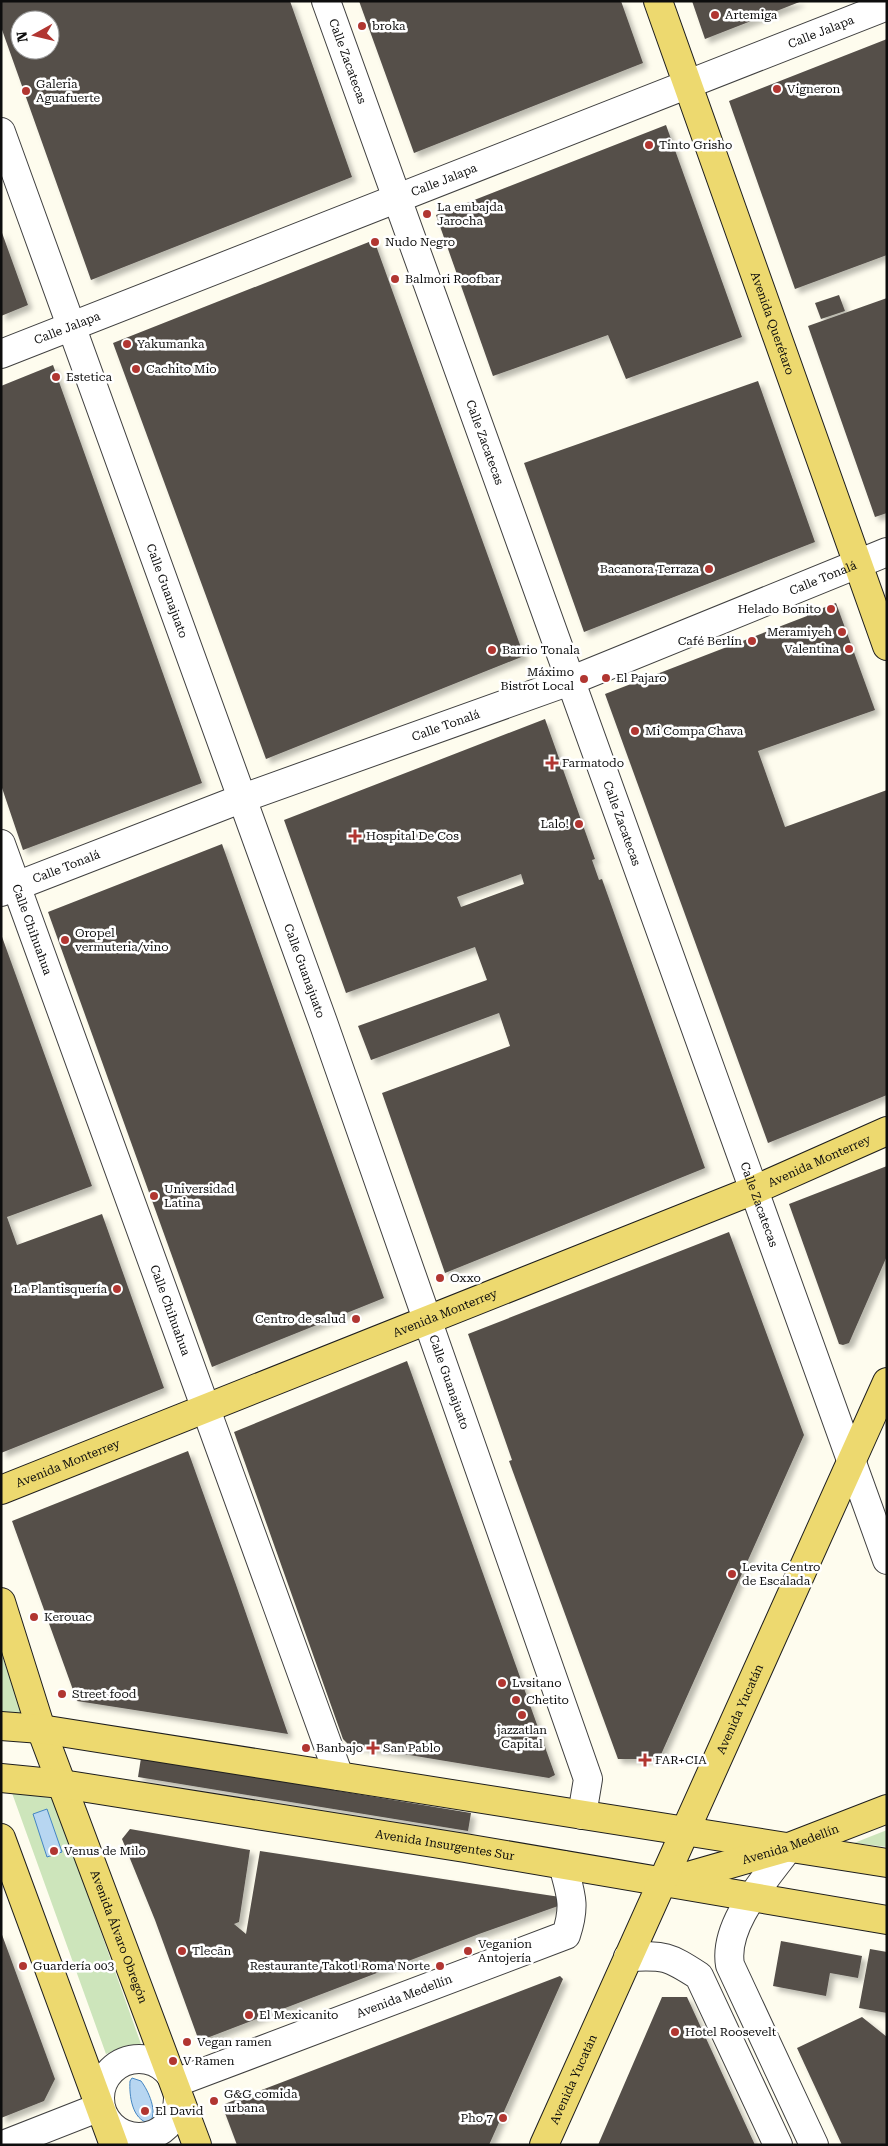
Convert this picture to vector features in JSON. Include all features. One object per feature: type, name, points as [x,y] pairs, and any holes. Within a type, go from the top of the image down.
[{"type":"main road","name":"Avenida Querétaro","points":[[658,1],[887,646]]},
{"type":"main road","name":"Avenida Monterrey","points":[[1,1490],[754,1190],[887,1131]]},
{"type":"main road","name":"Avenida Yucatán","points":[[544,2145],[887,1382]]},
{"type":"main road","name":"Avenida Álvaro Obregón","points":[[1,1602],[41,1729],[197,2145]]},
{"type":"main road","points":[[1,1726],[41,1729],[887,1863]]},
{"type":"main road","name":"Avenida Insurgentes Sur","points":[[1,1778],[62,1784],[563,1865],[887,1920]]},
{"type":"main road","name":"Avenida Medellín","points":[[662,1883],[789,1847],[887,1809]]},
{"type":"main road","points":[[1,1838],[114,2145]]},
{"type":"street","name":"Calle Zacatecas","points":[[326,1],[887,1560]]},
{"type":"street","name":"Calle Jalapa","points":[[1,354],[887,6]]},
{"type":"street","name":"Calle Guanajuato","points":[[1,132],[243,798],[429,1320],[588,1779],[582,1815]]},
{"type":"street","name":"Calle Tonalá","points":[[9,889],[243,798],[570,681],[887,552]]},
{"type":"street","name":"Calle Chihuahua","points":[[1,844],[9,889],[204,1408],[339,1776]]},
{"type":"street","points":[[789,1847],[753,1898],[731,1934],[728,1953],[730,1965],[814,2145]]},
{"type":"street","name":"Avenida Medellín","points":[[175,2083],[566,1935],[572,1916],[573,1903],[563,1865]]},
{"type":"street","points":[[628,1957],[660,1955],[677,1961],[699,1976],[778,2145]]},
{"type":"street","points":[[132,2059],[142,2059],[162,2066],[175,2083],[177,2106],[173,2117],[166,2127],[145,2137],[133,2137],[117,2130],[105,2117],[100,2106],[101,2085],[106,2076],[113,2068],[132,2059]]},
{"type":"street","points":[[3,2145],[100,2106]]},
{"type":"green space","points":[[1,1653],[23,1714],[1,1712]]},
{"type":"green space","points":[[12,1793],[53,1798],[141,2044],[125,2046],[106,2054]]},
{"type":"green space","points":[[887,1830],[887,1847],[854,1843]]},
{"type":"water","points":[[47,1809],[62,1852],[47,1857],[33,1814]]},
{"type":"water","points":[[132,2078],[141,2081],[147,2090],[153,2108],[152,2119],[149,2123],[143,2121],[135,2112],[131,2100],[130,2081]]},
{"type":"building","points":[[1,1],[290,1],[352,177],[91,280],[13,60],[60,60],[60,10],[10,10],[10,52],[1,27]]},
{"type":"building","points":[[359,1],[621,1],[643,63],[414,153]]},
{"type":"building","points":[[692,1],[802,1],[705,39]]},
{"type":"building","points":[[887,39],[887,255],[795,289],[729,101]]},
{"type":"building","points":[[666,125],[742,337],[626,379],[608,335],[493,376],[436,215]]},
{"type":"building","points":[[1,230],[28,305],[1,316]]},
{"type":"building","points":[[374,240],[524,656],[266,759],[113,343]]},
{"type":"building","points":[[839,295],[845,311],[821,319],[815,303]]},
{"type":"building","points":[[887,298],[887,513],[875,517],[808,326]]},
{"type":"building","points":[[53,365],[202,783],[23,850],[1,785],[1,386]]},
{"type":"building","points":[[758,381],[815,542],[584,632],[524,463]]},
{"type":"building","points":[[836,603],[875,710],[758,751],[785,827],[887,790],[887,1095],[768,1143],[605,694]]},
{"type":"building","points":[[545,719],[595,859],[592,860],[599,880],[602,879],[705,1168],[445,1273],[382,1093],[510,1046],[499,1013],[371,1060],[358,1026],[487,980],[475,947],[346,993],[284,820]],"holes":[[[521,874],[524,884],[461,907],[457,897]]]},
{"type":"building","points":[[222,844],[384,1298],[212,1367],[48,912]]},
{"type":"building","points":[[1,934],[92,1186],[7,1217],[17,1245],[102,1214],[164,1388],[1,1453]]},
{"type":"building","points":[[887,1166],[887,1256],[849,1343],[839,1344],[789,1204]]},
{"type":"building","points":[[729,1232],[804,1435],[659,1759],[618,1759],[509,1461],[512,1460],[468,1334]]},
{"type":"building","points":[[407,1361],[555,1775],[549,1778],[349,1745],[343,1739],[234,1432]]},
{"type":"building","points":[[188,1451],[288,1734],[77,1701],[12,1521]]},
{"type":"building","points":[[141,1758],[471,1813],[468,1831],[138,1777]]},
{"type":"building","points":[[130,1829],[250,1850],[239,1922],[234,1924],[246,1934],[260,1851],[560,1897],[561,1905],[479,1934],[199,2041],[155,1920],[122,1839]]},
{"type":"building","points":[[1,1932],[55,2079],[44,2101],[1,2118]]},
{"type":"building","points":[[781,1941],[862,1956],[858,1978],[830,1973],[826,1996],[773,1986]]},
{"type":"building","points":[[870,1949],[887,1952],[887,2013],[859,2008]]},
{"type":"building","points":[[560,1976],[563,1979],[489,2145],[237,2145],[222,2105]]},
{"type":"building","points":[[662,1997],[687,1997],[755,2145],[598,2145]]},
{"type":"building","points":[[862,2017],[887,2037],[887,2145],[842,2145],[797,2048]]},
{"type":"place","name":"Artemiga","points":[[715,15]]},
{"type":"place","name":"broka","points":[[362,26]]},
{"type":"place","name":"Vigneron","points":[[777,89]]},
{"type":"place","name":"Galeria Aguafuerte","points":[[26,91]]},
{"type":"place","name":"Tinto Grisho","points":[[649,145]]},
{"type":"place","name":"La embajda Jarocha","points":[[427,214]]},
{"type":"place","name":"Nudo Negro","points":[[375,242]]},
{"type":"place","name":"Balmori Roofbar","points":[[395,279]]},
{"type":"place","name":"Yakumanka","points":[[127,344]]},
{"type":"place","name":"Cachito Mio","points":[[136,369]]},
{"type":"place","name":"Estetica","points":[[56,377]]},
{"type":"place","name":"Bacanora Terraza","points":[[709,569]]},
{"type":"place","name":"Helado Bonito","points":[[831,609]]},
{"type":"place","name":"Meramiyeh","points":[[842,632]]},
{"type":"place","name":"Café Berlín","points":[[752,641]]},
{"type":"place","name":"Valentina","points":[[849,649]]},
{"type":"place","name":"Barrio Tonala","points":[[492,650]]},
{"type":"place","name":"El Pajaro","points":[[606,678]]},
{"type":"place","name":"Máximo Bistrot Local","points":[[584,679]]},
{"type":"place","name":"Mi Compa Chava","points":[[635,731]]},
{"type":"place","name":"Farmatodo","points":[[552,763]]},
{"type":"place","name":"Lalo!","points":[[579,824]]},
{"type":"place","name":"Hospital De Cos","points":[[355,836]]},
{"type":"place","name":"Oropel vermuteria/vino","points":[[65,940]]},
{"type":"place","name":"Universidad Latina","points":[[154,1196]]},
{"type":"place","name":"Oxxo","points":[[440,1278]]},
{"type":"place","name":"La Plantisquería","points":[[117,1289]]},
{"type":"place","name":"Centro de salud","points":[[356,1319]]},
{"type":"place","name":"Levita Centro de Escalada","points":[[732,1574]]},
{"type":"place","name":"Kerouac","points":[[34,1617]]},
{"type":"place","name":"Lvsitano","points":[[502,1683]]},
{"type":"place","name":"Street food","points":[[62,1694]]},
{"type":"place","name":"Chetito","points":[[516,1700]]},
{"type":"place","name":"jazzatlan Capital","points":[[522,1715]]},
{"type":"place","name":"Banbajo","points":[[306,1748]]},
{"type":"place","name":"San Pablo","points":[[373,1748]]},
{"type":"place","name":"FAR+CIA","points":[[645,1760]]},
{"type":"place","name":"Venus de Milo","points":[[54,1851]]},
{"type":"place","name":"Tlecān","points":[[182,1951]]},
{"type":"place","name":"Veganion Antojería","points":[[468,1951]]},
{"type":"place","name":"Guardería 003","points":[[23,1966]]},
{"type":"place","name":"Restaurante Takotl Roma Norte","points":[[440,1966]]},
{"type":"place","name":"El Mexicanito","points":[[249,2015]]},
{"type":"place","name":"Hotel Roosevelt","points":[[675,2032]]},
{"type":"place","name":"Vegan ramen","points":[[187,2042]]},
{"type":"place","name":"V Ramen","points":[[173,2061]]},
{"type":"place","name":"G&G comida urbana","points":[[214,2101]]},
{"type":"place","name":"El David","points":[[145,2111]]},
{"type":"place","name":"Pho 7","points":[[503,2118]]}]
